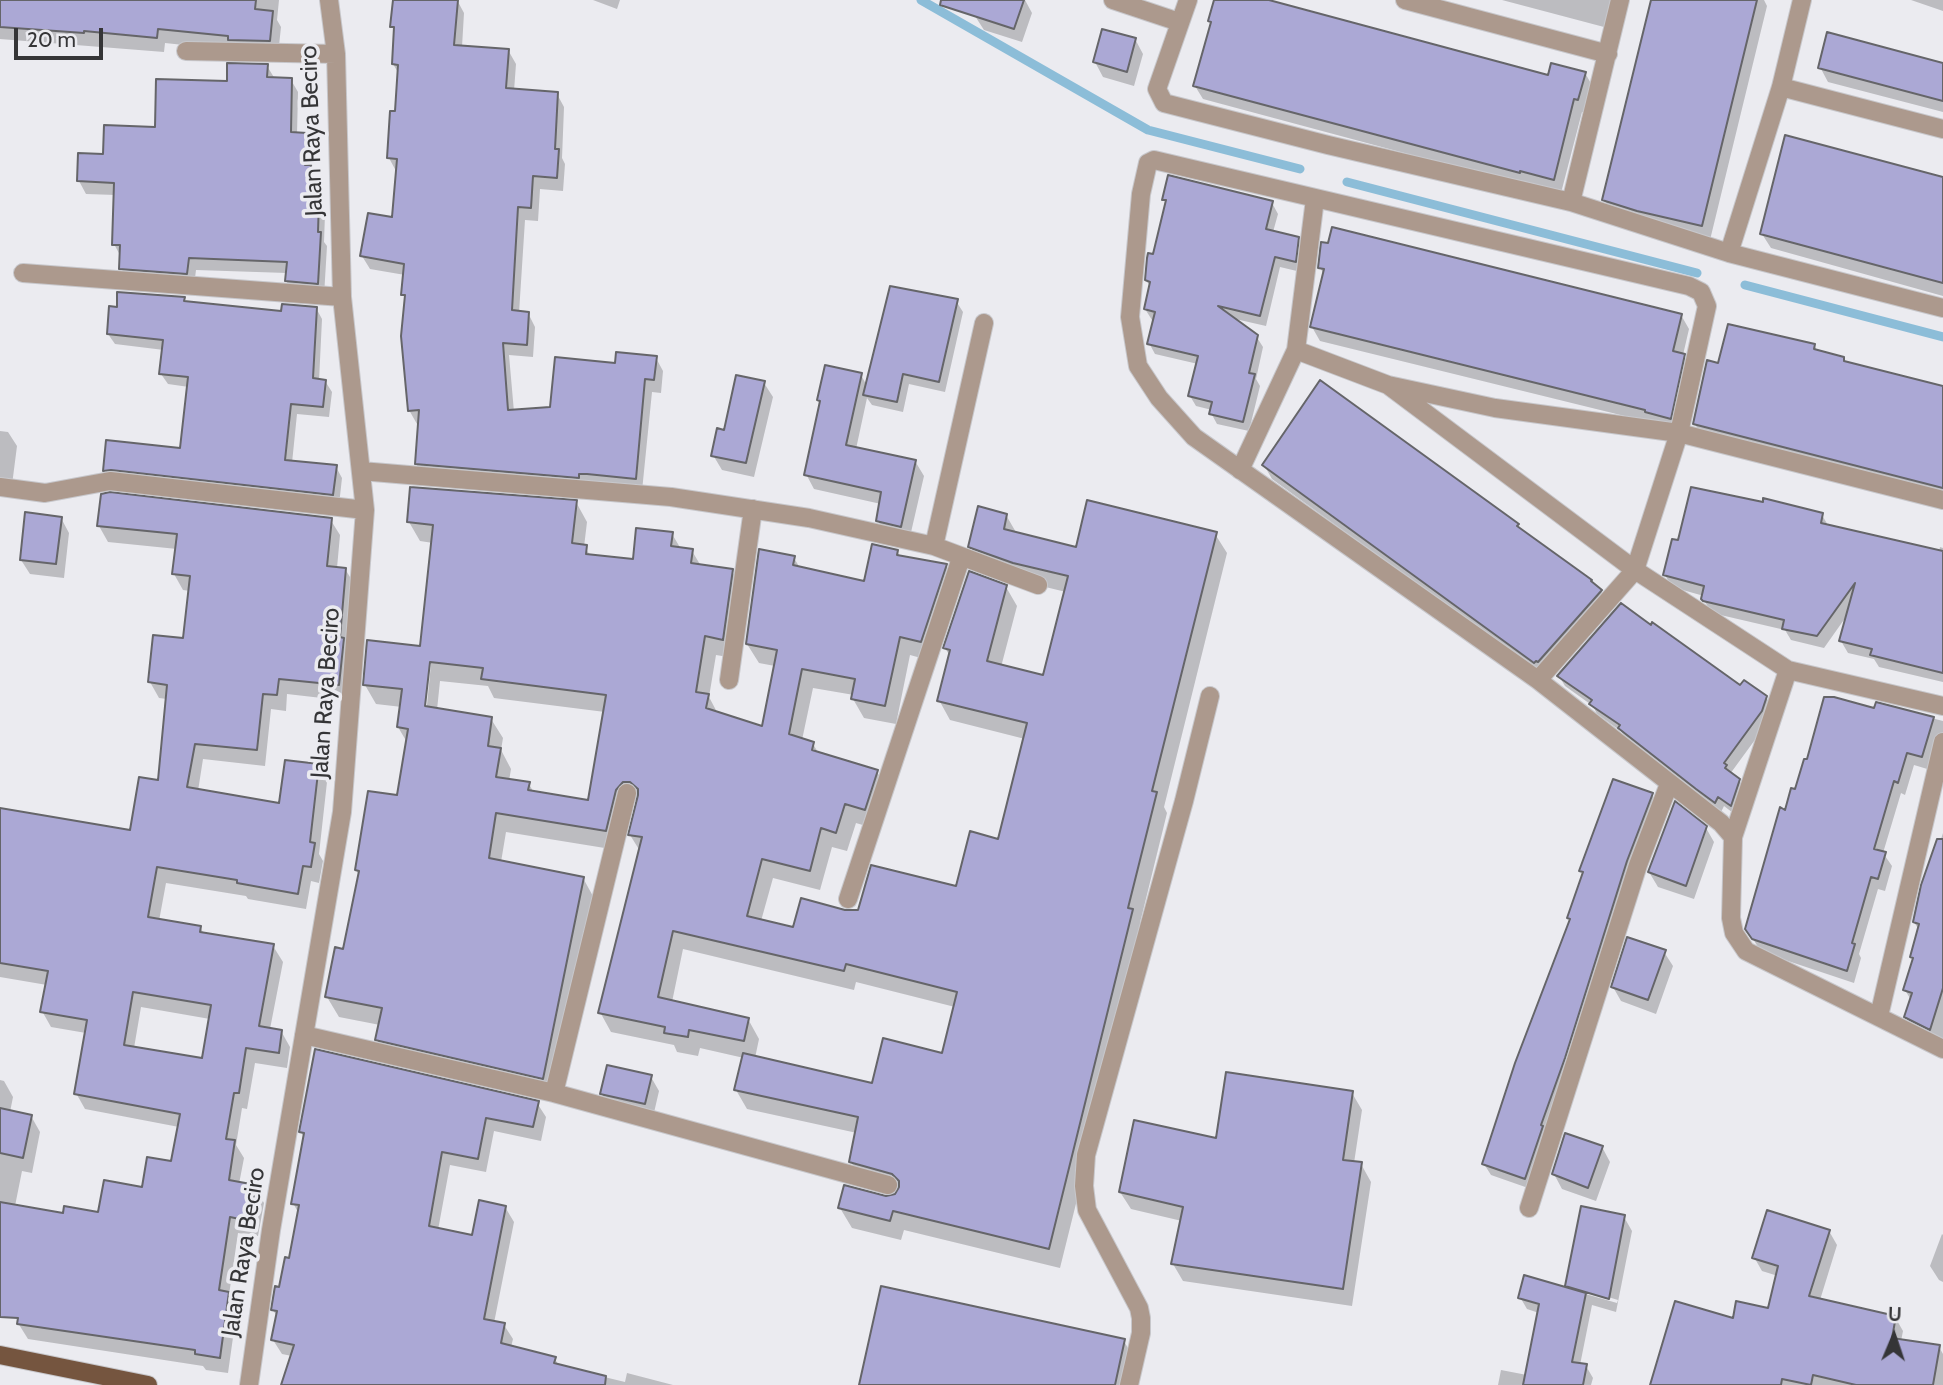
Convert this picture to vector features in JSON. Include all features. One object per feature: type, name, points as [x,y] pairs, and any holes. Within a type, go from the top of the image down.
[{"type":"main road","points":[[0,1355],[148,1385]]},
{"type":"street","name":"Jalan Raya Beciro","points":[[249,1385],[271,1230],[342,812],[365,510],[342,297],[336,54],[329,0]]},
{"type":"street","points":[[1113,0],[1179,22]]},
{"type":"street","points":[[1188,0],[1157,89],[1164,103],[1571,202],[1728,253],[1943,308]]},
{"type":"street","points":[[1405,0],[1608,54]]},
{"type":"street","points":[[1571,202],[1620,0]]},
{"type":"street","points":[[1728,253],[1781,87],[1801,0]]},
{"type":"street","points":[[186,51],[336,54]]},
{"type":"street","points":[[1781,87],[1943,129]]},
{"type":"street","points":[[1538,680],[1635,570],[1679,433],[1707,306],[1701,292],[1689,286],[1154,160],[1148,163],[1144,172],[1130,317],[1138,366],[1159,398],[1194,437],[1538,680],[1721,823],[1733,837]]},
{"type":"street","points":[[1240,470],[1296,350],[1315,199]]},
{"type":"street","points":[[23,273],[342,297]]},
{"type":"street","points":[[934,546],[984,323]]},
{"type":"street","points":[[1296,350],[1388,385],[1495,408],[1679,433],[1943,500]]},
{"type":"street","points":[[1388,385],[1635,570],[1788,670],[1943,706]]},
{"type":"street","points":[[361,471],[671,497],[809,518],[934,546],[1038,585]]},
{"type":"street","points":[[0,487],[45,493],[110,481],[365,510]]},
{"type":"street","points":[[729,680],[753,509]]},
{"type":"street","points":[[848,899],[961,558]]},
{"type":"street","points":[[1788,670],[1733,837],[1731,918],[1734,933],[1746,951],[1943,1049]]},
{"type":"street","points":[[1129,1385],[1141,1333],[1141,1318],[1139,1308],[1087,1210],[1084,1186],[1086,1155],[1184,801],[1210,696]]},
{"type":"street","points":[[1879,1016],[1943,742]]},
{"type":"street","points":[[1529,1208],[1638,865],[1668,783]]},
{"type":"street","points":[[554,1093],[627,793]]},
{"type":"street","points":[[304,1035],[554,1093],[888,1185]]},
{"type":"building","points":[[0,0],[256,0],[255,9],[273,11],[270,41],[228,40],[228,36],[158,29],[157,38],[0,27]]},
{"type":"building","points":[[393,0],[458,0],[454,45],[509,49],[506,88],[558,92],[555,149],[559,149],[557,178],[533,176],[531,208],[518,207],[512,310],[529,312],[527,345],[503,343],[508,410],[550,407],[555,357],[615,363],[616,352],[657,356],[654,380],[645,379],[636,479],[587,474],[579,474],[579,478],[415,464],[419,410],[408,411],[401,336],[405,295],[401,295],[404,264],[360,256],[368,213],[392,217],[397,159],[387,158],[390,111],[395,111],[398,65],[392,64],[394,27],[390,27]]},
{"type":"building","points":[[941,0],[1024,0],[1014,29],[940,5]]},
{"type":"building","points":[[1214,0],[1269,0],[1548,75],[1551,63],[1586,72],[1578,100],[1574,99],[1554,180],[1193,86],[1211,22],[1208,21]]},
{"type":"building","points":[[1651,0],[1757,0],[1702,226],[1602,200]]},
{"type":"building","points":[[1102,29],[1136,38],[1127,72],[1093,62]]},
{"type":"building","points":[[1827,32],[1943,63],[1943,101],[1818,68]]},
{"type":"building","points":[[227,63],[268,64],[267,77],[292,78],[291,132],[307,133],[305,165],[311,165],[309,199],[319,200],[318,232],[321,232],[318,284],[285,281],[287,262],[189,258],[187,274],[119,269],[120,245],[112,245],[114,183],[77,181],[78,153],[103,154],[104,125],[155,127],[156,79],[227,81]]},
{"type":"building","points":[[1785,135],[1943,177],[1943,283],[1760,234]]},
{"type":"building","points":[[1168,175],[1273,201],[1266,229],[1299,237],[1296,262],[1275,257],[1260,316],[1218,306],[1258,335],[1249,373],[1255,374],[1243,422],[1209,414],[1212,402],[1188,396],[1198,356],[1147,344],[1155,312],[1144,309],[1150,282],[1145,280],[1147,258],[1148,253],[1153,254],[1166,200],[1162,200]]},
{"type":"building","points":[[1332,227],[1682,314],[1673,351],[1685,354],[1671,419],[1645,410],[1310,327],[1324,269],[1318,268],[1321,242],[1328,243]]},
{"type":"building","points":[[890,286],[958,299],[939,382],[903,374],[897,402],[863,395]]},
{"type":"building","points":[[117,292],[185,297],[184,301],[281,311],[282,304],[317,307],[313,378],[326,380],[323,407],[291,404],[285,460],[337,465],[333,495],[103,471],[106,440],[180,448],[188,377],[159,374],[163,340],[107,334],[109,306],[117,307]]},
{"type":"building","points":[[1728,324],[1815,344],[1814,349],[1844,357],[1844,361],[1943,386],[1943,488],[1693,424],[1707,360],[1718,363]]},
{"type":"building","points":[[825,365],[862,373],[846,445],[916,460],[901,527],[876,521],[881,492],[804,475]]},
{"type":"building","points":[[736,375],[765,381],[746,463],[711,456],[717,428],[724,430]]},
{"type":"building","points":[[1320,380],[1519,524],[1517,526],[1602,590],[1538,662],[1534,663],[1262,465]]},
{"type":"building","points":[[410,487],[577,500],[572,543],[587,545],[586,554],[633,559],[636,528],[673,532],[671,546],[693,549],[691,563],[733,569],[723,640],[705,636],[696,692],[709,694],[706,708],[762,726],[777,650],[746,644],[759,549],[795,556],[793,565],[864,581],[872,544],[898,550],[897,555],[947,564],[921,642],[900,637],[885,706],[851,699],[855,679],[802,669],[789,734],[814,742],[812,750],[878,770],[865,810],[845,804],[836,833],[821,828],[810,871],[762,859],[747,916],[793,927],[801,898],[845,910],[858,910],[871,865],[956,886],[970,831],[998,839],[1027,723],[937,701],[950,650],[943,648],[969,571],[1007,585],[987,661],[1043,675],[1068,576],[1013,563],[968,547],[978,506],[1007,514],[1004,529],[1076,547],[1087,500],[1217,532],[1152,791],[1157,792],[1128,908],[1133,909],[1049,1249],[893,1211],[890,1221],[838,1208],[844,1185],[886,1196],[895,1194],[899,1187],[899,1181],[892,1174],[849,1162],[858,1117],[734,1090],[743,1053],[872,1083],[883,1038],[942,1053],[957,992],[846,964],[844,971],[673,931],[658,997],[749,1018],[744,1041],[689,1030],[688,1037],[664,1033],[665,1027],[598,1013],[642,837],[628,835],[638,795],[638,789],[630,782],[623,782],[616,790],[606,831],[496,813],[489,858],[584,877],[543,1079],[375,1040],[382,1008],[325,997],[335,947],[343,949],[359,871],[355,870],[368,791],[397,795],[408,729],[397,727],[402,689],[363,685],[367,640],[420,646],[433,525],[407,522]],"holes":[[[430,662],[483,668],[481,679],[606,695],[588,800],[528,790],[530,782],[496,777],[501,748],[488,746],[492,717],[425,706]]]},
{"type":"building","points":[[1691,487],[1763,502],[1763,498],[1823,513],[1821,523],[1943,551],[1943,673],[1870,655],[1872,649],[1839,641],[1855,583],[1817,636],[1782,629],[1784,620],[1703,601],[1701,599],[1704,586],[1663,575],[1672,539],[1678,540]]},
{"type":"building","points":[[110,492],[332,518],[327,566],[346,568],[340,637],[344,638],[339,685],[279,679],[277,695],[263,694],[257,750],[195,744],[187,787],[279,803],[285,760],[319,764],[310,842],[315,843],[311,867],[303,866],[298,894],[237,883],[237,880],[157,867],[148,917],[201,926],[200,932],[274,944],[259,1026],[282,1030],[279,1053],[246,1048],[239,1093],[234,1093],[226,1139],[235,1140],[229,1180],[256,1185],[249,1221],[230,1217],[219,1290],[229,1292],[220,1358],[195,1354],[195,1350],[17,1324],[18,1318],[0,1317],[0,1202],[63,1213],[64,1206],[98,1212],[104,1180],[142,1187],[147,1157],[171,1161],[180,1114],[74,1094],[87,1020],[40,1012],[48,971],[0,963],[0,808],[130,830],[139,777],[158,780],[167,685],[148,682],[153,635],[183,638],[190,576],[172,574],[177,534],[97,526],[101,494]],"holes":[[[133,992],[211,1005],[202,1058],[124,1045]]]},
{"type":"building","points":[[25,512],[62,517],[56,564],[20,560]]},
{"type":"building","points":[[1621,603],[1740,685],[1744,680],[1767,696],[1762,711],[1724,763],[1727,765],[1725,768],[1740,779],[1731,806],[1718,797],[1715,803],[1696,789],[1618,728],[1620,725],[1589,704],[1592,700],[1557,676]]},
{"type":"building","points":[[1824,697],[1834,697],[1874,708],[1876,702],[1934,717],[1922,757],[1907,753],[1898,783],[1894,781],[1874,849],[1886,852],[1878,879],[1871,877],[1847,971],[1752,939],[1745,929],[1780,807],[1785,810],[1791,788],[1795,789],[1804,759],[1807,759]]},
{"type":"building","points":[[1613,779],[1653,793],[1627,861],[1525,1179],[1482,1164],[1515,1063],[1570,919],[1567,918],[1583,872],[1579,871]]},
{"type":"building","points":[[1675,801],[1707,826],[1686,886],[1648,872]]},
{"type":"building","points":[[1937,839],[1943,839],[1943,988],[1930,1030],[1904,1017],[1912,993],[1903,990],[1913,958],[1910,957],[1919,924],[1913,922],[1921,885]]},
{"type":"building","points":[[1627,937],[1666,950],[1648,1000],[1611,987]]},
{"type":"building","points":[[315,1049],[539,1101],[533,1127],[486,1118],[478,1159],[442,1152],[429,1226],[472,1235],[479,1200],[506,1206],[484,1319],[505,1323],[501,1343],[556,1357],[554,1363],[606,1376],[605,1385],[281,1385],[294,1345],[271,1340],[277,1311],[271,1310],[275,1286],[279,1287],[285,1257],[289,1258],[299,1205],[291,1204],[304,1133],[299,1132]]},
{"type":"building","points":[[607,1065],[652,1075],[645,1104],[600,1094]]},
{"type":"building","points":[[1226,1072],[1353,1091],[1343,1160],[1362,1162],[1343,1289],[1171,1264],[1183,1207],[1119,1192],[1134,1120],[1216,1138]]},
{"type":"building","points":[[0,1108],[32,1115],[23,1158],[0,1153]]},
{"type":"building","points":[[1565,1133],[1603,1146],[1588,1188],[1552,1174]]},
{"type":"building","points":[[1581,1206],[1625,1215],[1609,1299],[1565,1286]]},
{"type":"building","points":[[1767,1210],[1830,1230],[1809,1296],[1896,1316],[1892,1338],[1940,1345],[1933,1385],[1856,1385],[1813,1375],[1811,1385],[1782,1379],[1781,1385],[1650,1385],[1675,1301],[1733,1318],[1736,1301],[1768,1308],[1778,1266],[1752,1258]]},
{"type":"building","points":[[1524,1275],[1586,1293],[1572,1362],[1587,1364],[1583,1385],[1523,1385],[1539,1304],[1518,1298]]},
{"type":"building","points":[[881,1286],[1125,1339],[1115,1385],[859,1385]]},
{"type":"waterway","points":[[921,0],[1148,130],[1300,169]]},
{"type":"waterway","points":[[1347,182],[1697,273]]},
{"type":"waterway","points":[[1745,285],[1943,337]]}]
